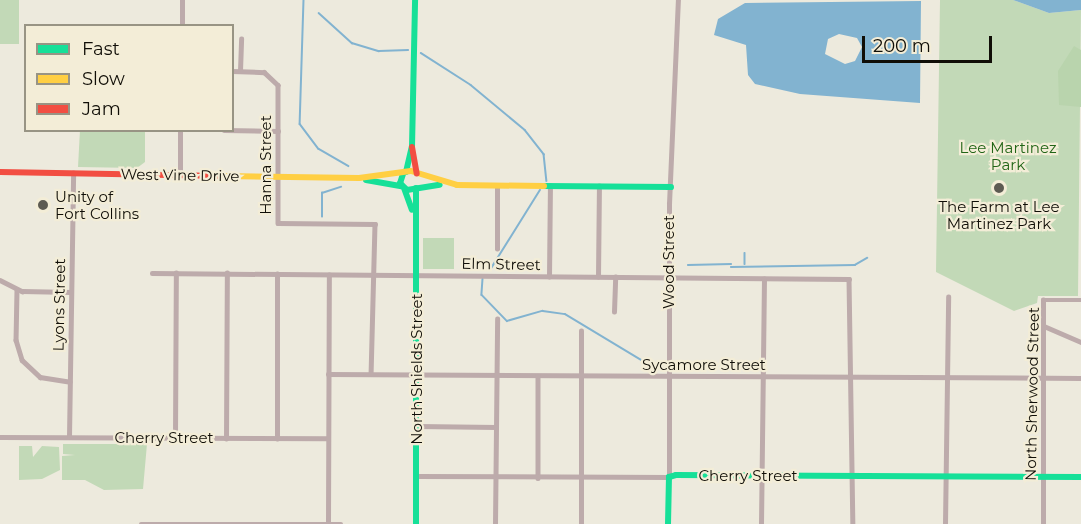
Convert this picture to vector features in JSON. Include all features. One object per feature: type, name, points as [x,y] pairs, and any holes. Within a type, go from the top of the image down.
[{"type":"street","points":[[182,0],[182,24]]},
{"type":"street","points":[[415,0],[412,147],[418,176],[445,184]]},
{"type":"street","name":"Wood Street","points":[[668,524],[669,278],[678,0]]},
{"type":"street","points":[[234,71],[240,71],[241,39]]},
{"type":"street","name":"Hanna Street","points":[[240,71],[273,77],[278,87],[278,222],[375,224],[371,374]]},
{"type":"street","points":[[234,130],[278,131]]},
{"type":"street","points":[[180,132],[180,174]]},
{"type":"street","points":[[403,187],[404,173],[412,147]]},
{"type":"street","name":"West Vine Drive","points":[[0,172],[359,178],[404,173],[418,176]]},
{"type":"street","name":"Lyons Street","points":[[69,437],[73,173]]},
{"type":"street","name":"North Shields Street","points":[[416,524],[417,274],[415,214],[418,176]]},
{"type":"street","name":"West Vine Drive","points":[[359,178],[417,188]]},
{"type":"street","points":[[417,188],[445,184],[671,187]]},
{"type":"street","points":[[497,186],[497,249]]},
{"type":"street","points":[[549,277],[550,186]]},
{"type":"street","points":[[598,277],[599,186]]},
{"type":"street","name":"North Shields Street","points":[[403,187],[415,214]]},
{"type":"street","name":"Elm Street","points":[[152,273],[849,279],[854,377]]},
{"type":"street","points":[[175,438],[176,273]]},
{"type":"street","points":[[226,438],[227,273]]},
{"type":"street","points":[[277,439],[278,274]]},
{"type":"street","points":[[328,524],[329,275]]},
{"type":"street","points":[[614,312],[615,277]]},
{"type":"street","points":[[761,524],[765,279]]},
{"type":"street","points":[[0,280],[17,290],[71,292]]},
{"type":"street","points":[[17,290],[16,340],[22,360],[44,378],[70,382]]},
{"type":"street","points":[[945,524],[945,378],[948,297]]},
{"type":"street","name":"North Sherwood Street","points":[[1043,524],[1044,300],[1081,300]]},
{"type":"street","points":[[495,524],[497,319]]},
{"type":"street","points":[[1044,326],[1081,342]]},
{"type":"street","points":[[581,331],[581,524]]},
{"type":"street","name":"Sycamore Street","points":[[328,374],[668,378],[1081,378]]},
{"type":"street","points":[[538,376],[538,478]]},
{"type":"street","points":[[853,524],[854,377]]},
{"type":"street","points":[[417,426],[496,427]]},
{"type":"street","name":"Cherry Street","points":[[0,436],[328,438]]},
{"type":"street","name":"Cherry Street","points":[[416,476],[538,478],[1081,477]]},
{"type":"street","points":[[141,524],[340,524]]},
{"type":"green space","points":[[0,0],[19,0],[19,44],[0,44]]},
{"type":"green space","name":"Lee Martinez Park","points":[[940,0],[1013,0],[1049,13],[1081,10],[1078,296],[1038,296],[1037,303],[1014,311],[936,272]]},
{"type":"green space","points":[[1074,46],[1081,50],[1081,107],[1059,105],[1058,71]]},
{"type":"green space","points":[[80,132],[145,132],[145,162],[137,168],[78,167]]},
{"type":"green space","points":[[423,238],[454,238],[454,269],[423,269]]},
{"type":"green space","points":[[63,444],[147,444],[143,489],[104,490],[85,480],[62,480],[62,456],[75,455],[63,454]]},
{"type":"green space","points":[[19,446],[32,446],[33,457],[42,446],[59,447],[60,470],[42,479],[19,480]]},
{"type":"water","points":[[1013,0],[1081,0],[1081,10],[1049,13]]},
{"type":"water","points":[[921,1],[920,103],[800,94],[755,84],[748,75],[746,45],[714,35],[718,19],[745,3]],"holes":[[[839,34],[857,38],[862,47],[855,61],[845,64],[825,54],[828,39]]]},
{"type":"waterway","points":[[304,0],[300,124],[319,149],[348,166]]},
{"type":"waterway","points":[[319,13],[352,43],[379,51],[408,50]]},
{"type":"waterway","points":[[421,53],[471,85],[525,130],[544,154],[547,181]]},
{"type":"waterway","points":[[322,217],[322,193],[341,187]]},
{"type":"waterway","points":[[490,270],[540,190]]},
{"type":"waterway","points":[[745,253],[745,264]]},
{"type":"waterway","points":[[731,267],[855,265],[867,258]]},
{"type":"waterway","points":[[688,265],[731,264]]},
{"type":"waterway","points":[[483,279],[482,295],[507,321],[543,311],[565,314],[655,368]]},
{"type":"traffic: fast","points":[[406,172],[412,147],[415,0]]},
{"type":"traffic: fast","points":[[403,174],[400,183],[407,190],[440,185]]},
{"type":"traffic: fast","points":[[366,180],[401,186]]},
{"type":"traffic: fast","points":[[544,186],[671,187]]},
{"type":"traffic: fast","points":[[404,188],[412,210]]},
{"type":"traffic: fast","points":[[416,188],[416,524]]},
{"type":"traffic: fast","points":[[668,524],[669,477],[676,475],[1081,477]]},
{"type":"traffic: slow","points":[[223,176],[359,178],[411,171],[457,185],[544,186]]},
{"type":"traffic: jam","points":[[412,147],[417,174]]},
{"type":"traffic: jam","points":[[0,172],[223,176]]},
{"type":"place","name":"The Farm at Lee Martinez Park","points":[[999,188]]},
{"type":"place","name":"Unity of Fort Collins","points":[[43,205]]}]
